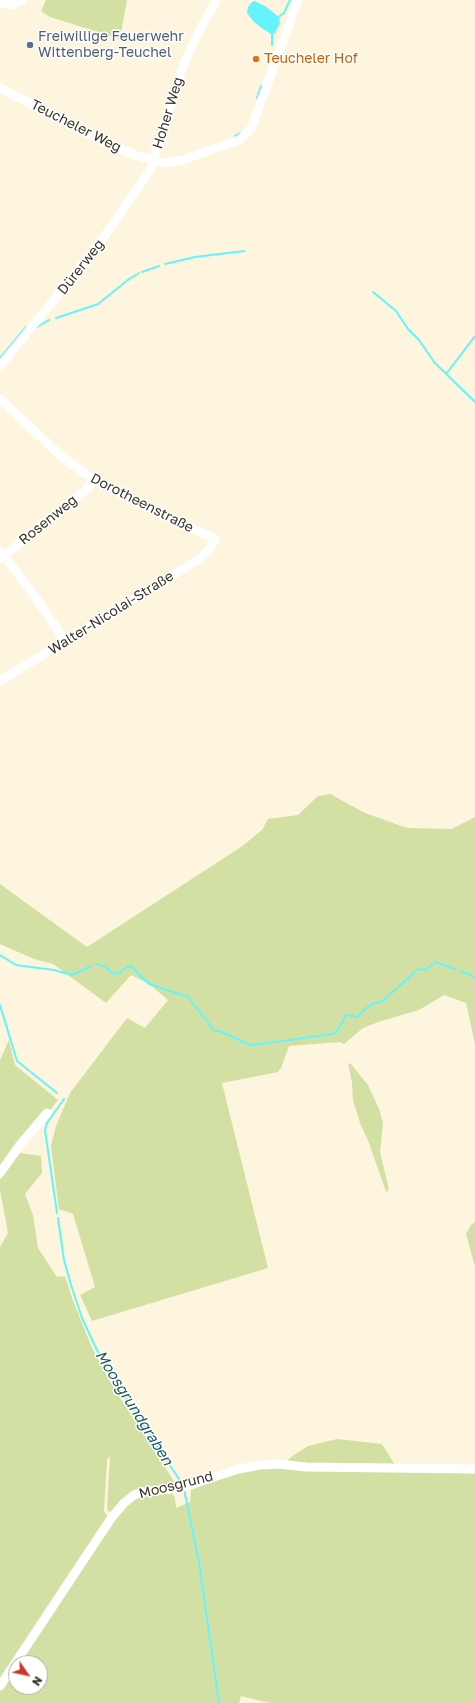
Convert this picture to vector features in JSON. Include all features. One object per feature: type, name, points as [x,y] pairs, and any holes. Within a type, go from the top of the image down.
[{"type":"street","points":[[0,3],[13,5],[22,0]]},
{"type":"street","name":"Hoher Weg","points":[[153,162],[183,66],[193,43],[216,0]]},
{"type":"street","points":[[153,162],[165,163],[182,160],[235,141],[248,132],[255,120],[298,0]]},
{"type":"street","name":"Teucheler Weg","points":[[0,88],[107,143],[153,162]]},
{"type":"street","name":"Dürerweg","points":[[0,366],[96,248],[150,170],[153,162]]},
{"type":"street","name":"Dorotheenstraße","points":[[0,399],[61,456],[94,480],[215,539]]},
{"type":"street","name":"Rosenweg","points":[[1,555],[88,488],[94,480]]},
{"type":"street","name":"Walter-Nicolai-Straße","points":[[0,681],[199,559],[209,550],[215,539]]},
{"type":"street","points":[[1,555],[36,598],[65,642]]},
{"type":"street","points":[[0,1173],[16,1150],[47,1113]]},
{"type":"street","name":"Moosgrund","points":[[0,1686],[112,1516],[134,1495],[143,1492],[179,1488],[239,1469],[273,1464],[293,1464],[306,1467],[475,1469]]},
{"type":"green space","points":[[46,0],[127,0],[120,39],[50,17],[41,11]]},
{"type":"green space","points":[[330,794],[365,813],[407,828],[452,829],[475,817],[475,1044],[466,1003],[444,995],[419,1010],[363,1028],[344,1044],[340,1042],[289,1046],[281,1068],[278,1072],[222,1083],[268,1268],[92,1321],[80,1295],[95,1287],[73,1214],[59,1209],[51,1146],[56,1126],[70,1093],[127,1018],[145,1028],[168,1000],[149,984],[131,975],[106,1003],[53,964],[34,959],[0,944],[0,884],[87,947],[241,847],[262,830],[268,819],[298,815],[318,796]]},
{"type":"green space","points":[[9,1040],[15,1065],[58,1100],[2,1171],[0,1166],[0,1060]]},
{"type":"green space","points":[[348,1063],[351,1064],[368,1085],[379,1109],[383,1123],[380,1152],[389,1189],[386,1192],[353,1100],[352,1083]]},
{"type":"green space","points":[[20,1153],[41,1156],[42,1173],[25,1194],[33,1215],[38,1248],[57,1277],[65,1276],[92,1348],[112,1385],[177,1486],[149,1489],[112,1514],[107,1510],[110,1456],[107,1460],[104,1511],[109,1518],[19,1655],[8,1655],[8,1672],[0,1684],[0,1247],[8,1233],[0,1190],[0,1180]]},
{"type":"green space","points":[[475,1222],[475,1267],[466,1234],[471,1225]]},
{"type":"green space","points":[[337,1439],[382,1444],[395,1465],[475,1471],[475,1703],[270,1703],[241,1696],[239,1703],[0,1703],[0,1690],[8,1677],[8,1695],[48,1695],[48,1655],[22,1655],[114,1517],[136,1496],[168,1492],[173,1494],[175,1498],[176,1508],[190,1502],[191,1490],[240,1471],[279,1467],[308,1446]]},
{"type":"water","points":[[255,1],[265,6],[279,17],[280,23],[275,33],[271,34],[263,29],[254,22],[247,13],[248,7]]},
{"type":"waterway","points":[[277,18],[284,13],[290,0]]},
{"type":"waterway","points":[[272,32],[272,45]]},
{"type":"waterway","points":[[257,98],[261,86]]},
{"type":"waterway","points":[[235,136],[240,133]]},
{"type":"waterway","points":[[165,264],[195,257],[244,251]]},
{"type":"waterway","points":[[142,272],[159,266]]},
{"type":"waterway","points":[[56,318],[98,304],[129,279],[139,273]]},
{"type":"waterway","points":[[373,292],[396,311],[434,362],[475,402]]},
{"type":"waterway","points":[[37,327],[49,320]]},
{"type":"waterway","points":[[0,358],[26,327]]},
{"type":"waterway","points":[[446,374],[475,336]]},
{"type":"waterway","points":[[0,955],[16,965],[54,970],[72,975],[91,966]]},
{"type":"waterway","points":[[96,964],[104,966],[114,974],[119,973],[131,966],[149,984],[188,997],[214,1030],[253,1045],[333,1034],[338,1030],[346,1015],[357,1017],[370,1005],[383,1001],[418,969],[425,970],[436,962],[455,969]]},
{"type":"waterway","points":[[461,971],[475,977]]},
{"type":"waterway","name":"Moosgrundgraben","points":[[0,1005],[17,1061],[57,1093]]},
{"type":"waterway","name":"Moosgrundgraben","points":[[57,1213],[45,1130],[47,1123],[64,1099]]},
{"type":"waterway","name":"Moosgrundgraben","points":[[58,1218],[64,1260],[71,1285],[82,1318],[95,1346],[110,1375],[181,1482]]},
{"type":"waterway","name":"Moosgrundgraben","points":[[184,1489],[199,1562],[219,1703]]},
{"type":"place","name":"Freiwillige Feuerwehr Wittenberg-Teuchel","points":[[30,45]]},
{"type":"place","name":"Teucheler Hof","points":[[256,59]]}]
